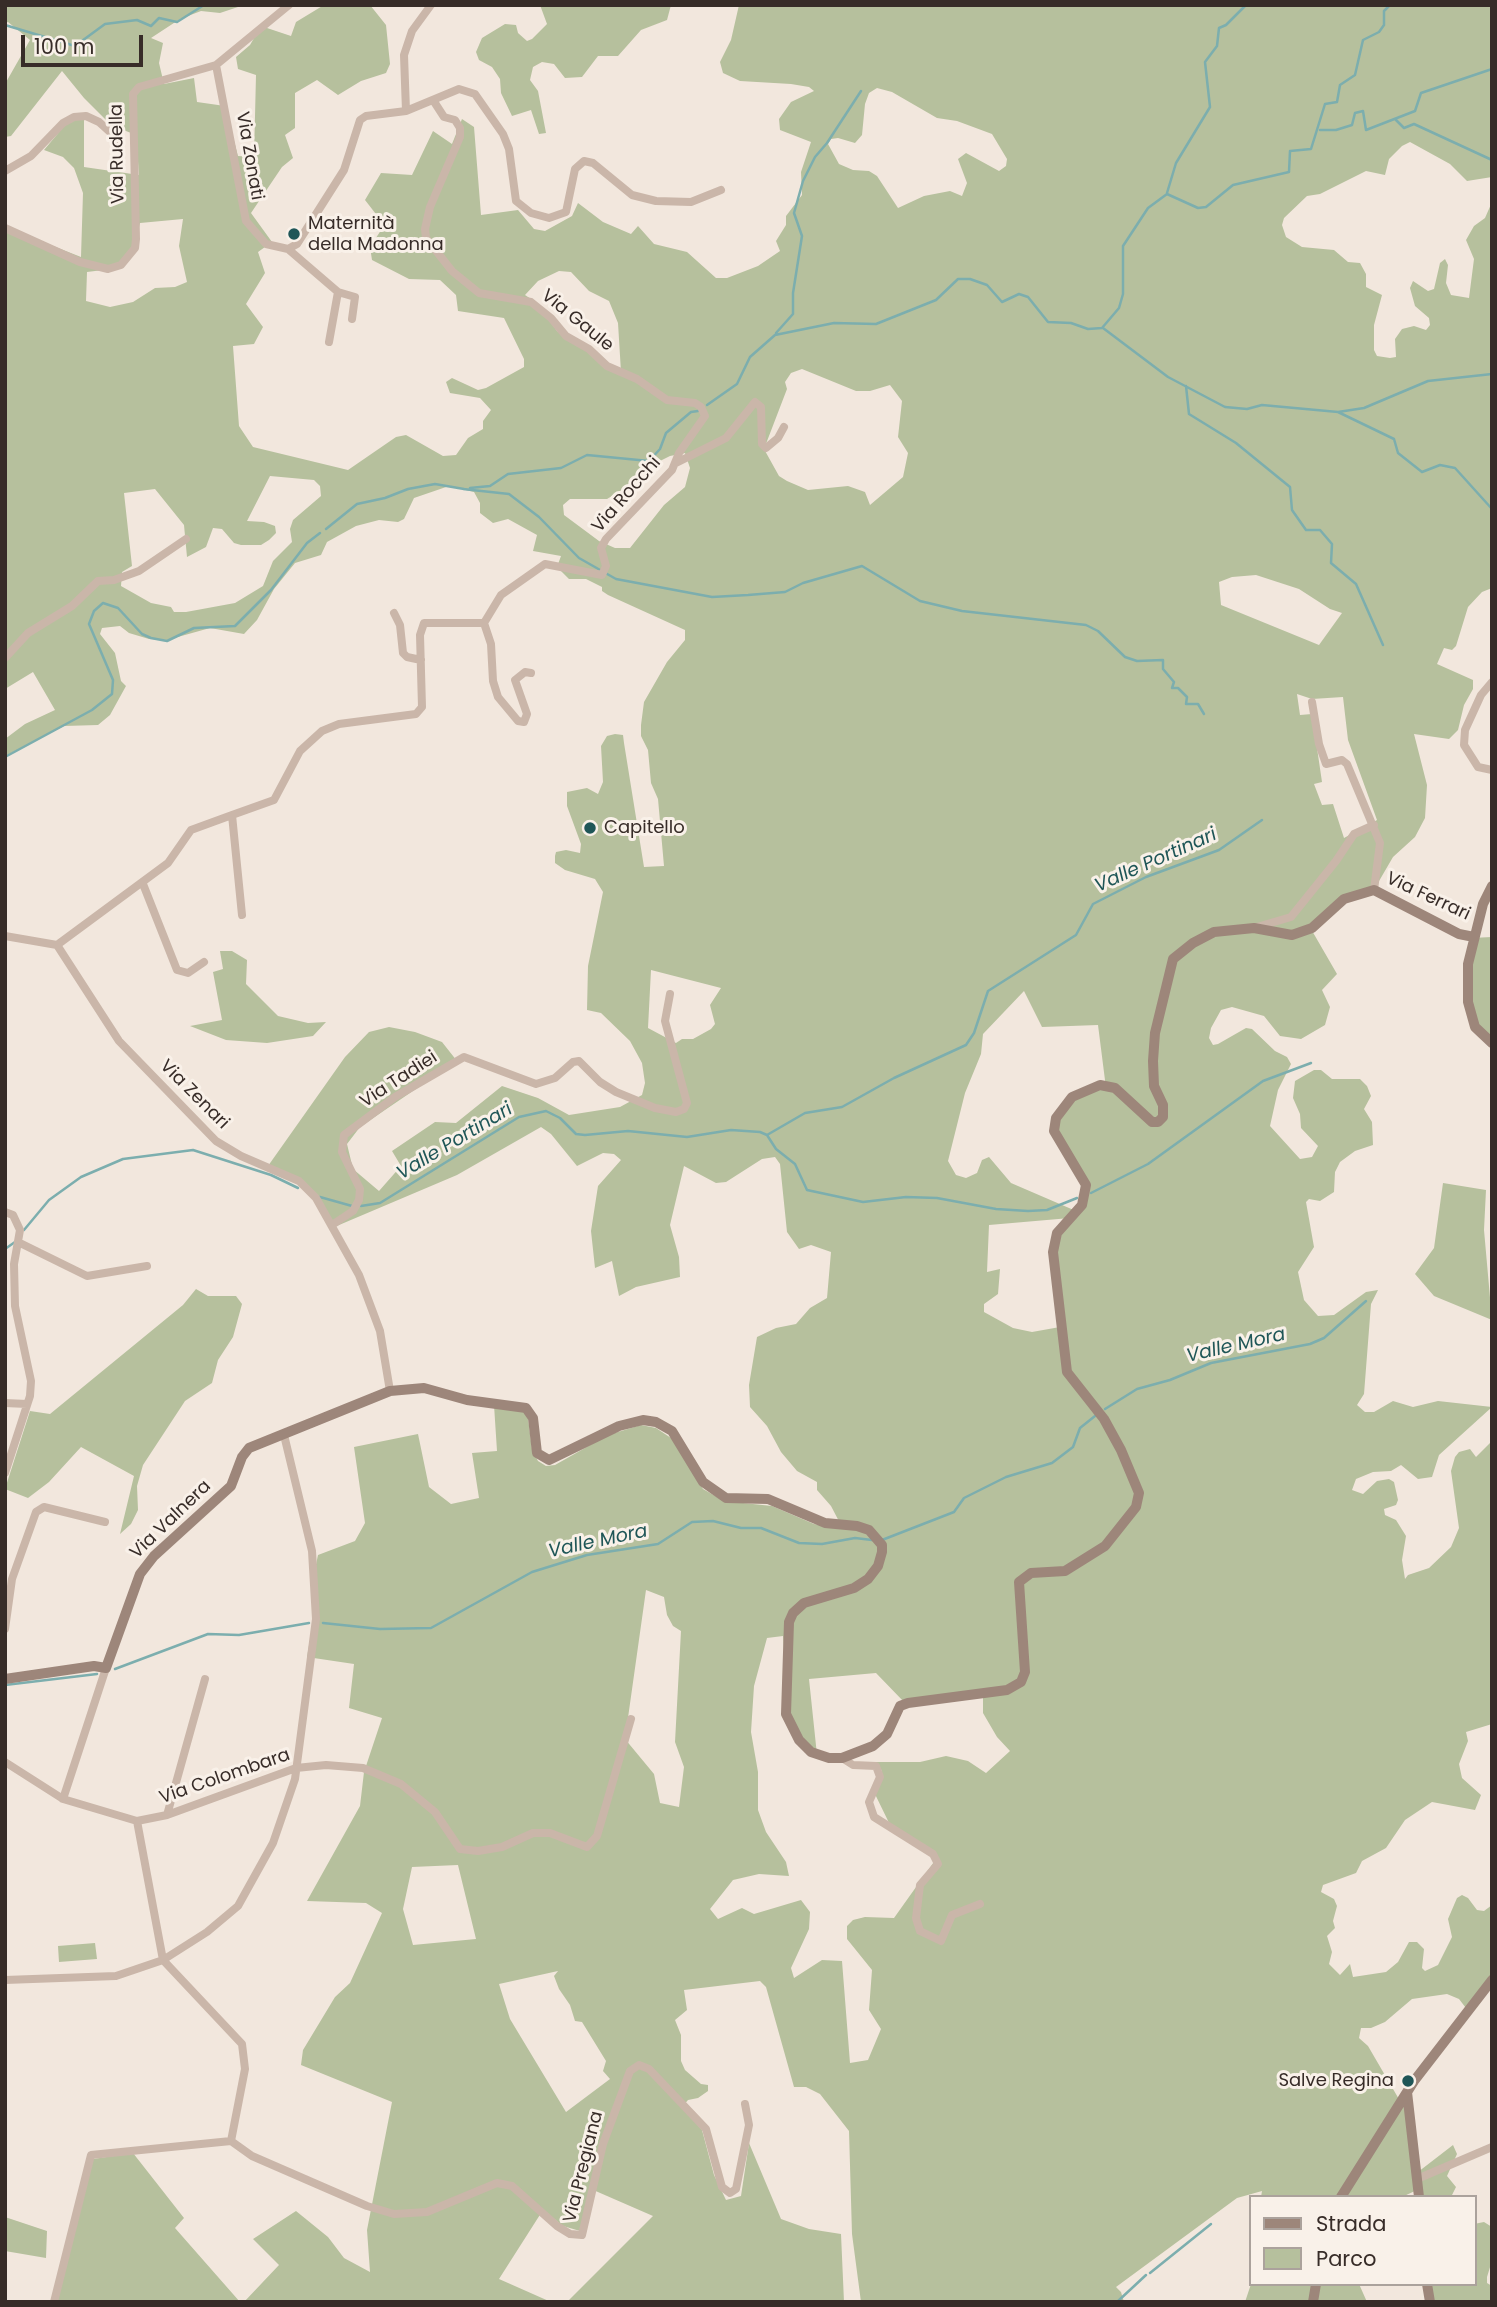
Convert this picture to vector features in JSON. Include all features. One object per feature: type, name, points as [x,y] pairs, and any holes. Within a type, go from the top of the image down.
[{"type":"street","name":"Via Rudella","points":[[5,229],[94,266],[108,269],[121,265],[135,248],[136,239],[133,94],[139,88],[216,65],[289,5]]},
{"type":"street","points":[[406,111],[404,55],[412,31],[431,5]]},
{"type":"street","name":"Via Zonati","points":[[216,65],[246,221],[266,244],[288,249],[338,292],[355,297],[352,318]]},
{"type":"street","points":[[288,249],[297,244],[344,170],[360,120],[366,116],[406,111],[459,89],[475,94],[503,134],[509,149],[516,201],[531,213],[549,218],[566,212],[575,169],[589,161],[632,195],[647,199],[691,202],[721,190]]},
{"type":"street","name":"Via Gaule","points":[[433,100],[444,117],[456,120],[460,137],[430,207],[426,239],[467,286],[491,297],[531,302],[551,318],[566,336],[589,349],[607,366],[637,379],[667,400],[695,403],[701,407],[705,416],[679,453]]},
{"type":"street","points":[[5,171],[31,156],[63,123],[74,117],[86,116],[99,122],[120,141]]},
{"type":"street","points":[[329,342],[338,292]]},
{"type":"street","points":[[676,463],[726,438],[755,402],[761,407],[762,444],[766,448],[778,438],[784,427]]},
{"type":"street","name":"Via Rocchi","points":[[484,623],[501,595],[545,564],[602,575],[606,566],[601,548],[606,540],[676,463],[679,453]]},
{"type":"street","points":[[5,658],[28,633],[72,606],[98,581],[114,580],[139,572],[186,539]]},
{"type":"street","points":[[394,613],[400,625],[403,653],[407,657],[421,660]]},
{"type":"street","points":[[5,936],[57,945],[168,863],[191,830],[274,800],[300,751],[322,731],[339,724],[416,714],[422,707],[420,635],[424,623],[484,623],[491,644],[493,681],[498,697],[518,721],[524,722],[527,714],[515,680],[525,672],[531,673]]},
{"type":"street","points":[[1492,682],[1481,695],[1465,730],[1464,745],[1478,767],[1492,770]]},
{"type":"street","points":[[1312,702],[1318,744],[1326,764],[1342,760],[1347,764],[1380,843],[1374,890]]},
{"type":"street","points":[[232,815],[242,915]]},
{"type":"street","points":[[1254,928],[1291,917],[1354,834],[1374,825]]},
{"type":"street","points":[[143,884],[177,971],[188,973],[204,962]]},
{"type":"street","points":[[1492,886],[1474,937],[1468,964],[1468,1002],[1475,1027],[1492,1043]]},
{"type":"street","name":"Via Ferrari","points":[[842,1758],[862,1751],[887,1734],[900,1706],[1007,1690],[1021,1682],[1025,1666],[1019,1582],[1031,1573],[1065,1571],[1105,1546],[1136,1507],[1139,1493],[1121,1450],[1104,1419],[1067,1371],[1053,1252],[1057,1233],[1082,1205],[1086,1185],[1054,1131],[1056,1118],[1062,1108],[1078,1093],[1100,1085],[1115,1088],[1152,1122],[1163,1117],[1163,1105],[1154,1086],[1153,1061],[1155,1033],[1173,959],[1193,943],[1214,932],[1254,928],[1293,935],[1312,928],[1344,899],[1374,890],[1460,933],[1474,937]]},
{"type":"street","name":"Via Zenari","points":[[57,945],[119,1041],[216,1141],[240,1156],[299,1181],[316,1198],[359,1275],[380,1331],[390,1391]]},
{"type":"street","name":"Via Tadiei","points":[[332,1225],[353,1212],[359,1200],[360,1189],[342,1152],[345,1135],[396,1097],[464,1057],[536,1084],[555,1078],[573,1062],[579,1061],[616,1092],[654,1108],[677,1112],[684,1109],[687,1103],[665,1021],[670,994]]},
{"type":"street","points":[[5,1212],[17,1221],[20,1243],[14,1264],[15,1306],[31,1381],[27,1404],[5,1474]]},
{"type":"street","points":[[20,1243],[87,1276],[147,1266]]},
{"type":"street","name":"Via Valnera","points":[[106,1668],[140,1574],[154,1556],[231,1486],[245,1451],[390,1391],[424,1388],[467,1400],[526,1408],[533,1418],[537,1452],[549,1460],[619,1426],[643,1420],[656,1422],[673,1431],[703,1482],[726,1498],[768,1499],[825,1523],[857,1525],[869,1530],[881,1545],[882,1552],[878,1566],[868,1579],[854,1588],[804,1603],[793,1613],[787,1633],[786,1714],[799,1741],[811,1752],[829,1758],[842,1758]]},
{"type":"street","points":[[5,1403],[27,1404]]},
{"type":"street","points":[[5,1980],[116,1976],[163,1960],[207,1932],[238,1906],[273,1843],[289,1802],[296,1768],[316,1619],[316,1577],[284,1435]]},
{"type":"street","points":[[5,1629],[12,1579],[36,1512],[44,1507],[105,1522]]},
{"type":"street","points":[[5,1679],[94,1666],[106,1668],[63,1799]]},
{"type":"street","points":[[167,1815],[205,1679]]},
{"type":"street","name":"Via Colombara","points":[[5,1762],[63,1799],[137,1821],[167,1815],[296,1768],[326,1765],[363,1768],[401,1784],[435,1812],[460,1849],[478,1851],[502,1847],[533,1833],[550,1833],[587,1847],[597,1836],[631,1719]]},
{"type":"street","points":[[842,1758],[853,1765],[876,1766],[880,1777],[869,1802],[874,1817],[933,1854],[938,1864],[920,1885],[916,1918],[920,1931],[941,1941],[952,1914],[979,1904]]},
{"type":"street","points":[[54,2302],[91,2155],[231,2141],[245,2069],[242,2044],[163,1960],[137,1821]]},
{"type":"street","points":[[1342,2195],[1407,2092],[1492,1980]]},
{"type":"street","name":"Via Pregiana","points":[[231,2141],[252,2156],[367,2206],[394,2214],[427,2212],[496,2183],[512,2186],[557,2226],[570,2234],[582,2235],[603,2144],[629,2071],[639,2065],[649,2068],[706,2129],[722,2187],[730,2193],[736,2189],[749,2124],[745,2104]]},
{"type":"street","points":[[1407,2092],[1419,2195]]},
{"type":"street","points":[[1417,2179],[1492,2147]]},
{"type":"green space","points":[[5,5],[244,5],[220,13],[201,11],[180,19],[151,38],[163,43],[159,63],[164,84],[194,78],[197,102],[225,106],[238,156],[254,157],[256,75],[238,69],[236,57],[250,45],[261,26],[291,36],[296,22],[324,5],[370,5],[386,25],[390,64],[386,73],[361,81],[338,95],[317,80],[295,93],[295,128],[285,135],[293,158],[282,167],[251,213],[272,242],[258,252],[265,273],[246,304],[263,327],[254,344],[233,346],[239,426],[253,447],[348,470],[396,437],[406,435],[443,456],[456,455],[468,438],[483,429],[483,421],[491,410],[480,398],[450,393],[446,382],[452,378],[478,390],[524,367],[524,359],[504,318],[458,311],[456,295],[440,280],[409,279],[372,260],[370,247],[387,221],[379,218],[365,200],[381,173],[412,175],[433,131],[452,144],[462,119],[474,127],[481,215],[518,210],[534,229],[545,231],[572,216],[578,203],[603,222],[631,234],[638,226],[654,244],[687,252],[716,278],[727,278],[758,266],[780,251],[776,241],[786,225],[786,216],[802,195],[801,172],[811,142],[780,130],[779,119],[791,102],[814,91],[809,87],[791,84],[740,81],[723,73],[720,62],[731,40],[739,5],[1492,5],[1492,177],[1467,181],[1450,164],[1410,142],[1389,159],[1385,175],[1366,171],[1320,194],[1307,196],[1284,218],[1282,225],[1286,237],[1302,247],[1334,250],[1348,262],[1360,263],[1366,274],[1366,287],[1382,295],[1374,325],[1374,350],[1377,356],[1390,358],[1396,357],[1395,339],[1402,329],[1414,326],[1426,330],[1430,325],[1429,318],[1415,306],[1410,288],[1413,281],[1428,291],[1434,289],[1440,263],[1445,259],[1448,265],[1446,283],[1451,295],[1469,298],[1474,259],[1466,240],[1474,226],[1485,218],[1492,202],[1492,588],[1482,592],[1468,607],[1456,646],[1452,650],[1444,648],[1437,664],[1473,680],[1473,689],[1464,705],[1458,730],[1449,739],[1414,734],[1427,785],[1425,818],[1415,837],[1393,857],[1375,888],[1340,903],[1311,929],[1337,974],[1322,990],[1330,1007],[1325,1025],[1301,1039],[1280,1036],[1264,1016],[1232,1007],[1221,1010],[1211,1028],[1209,1038],[1213,1045],[1218,1044],[1246,1028],[1252,1029],[1275,1051],[1287,1057],[1291,1064],[1278,1090],[1270,1126],[1300,1159],[1312,1157],[1318,1146],[1301,1128],[1300,1114],[1293,1098],[1295,1081],[1314,1070],[1321,1070],[1332,1079],[1360,1079],[1367,1086],[1371,1096],[1364,1109],[1372,1122],[1373,1145],[1355,1151],[1340,1162],[1335,1172],[1334,1192],[1320,1201],[1309,1199],[1306,1202],[1314,1247],[1298,1272],[1304,1300],[1318,1316],[1334,1315],[1366,1292],[1378,1290],[1371,1304],[1364,1394],[1357,1405],[1365,1412],[1374,1412],[1393,1401],[1413,1407],[1438,1401],[1492,1407],[1439,1455],[1432,1477],[1418,1479],[1401,1465],[1391,1471],[1373,1472],[1356,1479],[1352,1490],[1363,1494],[1377,1481],[1389,1479],[1394,1482],[1398,1500],[1396,1505],[1384,1509],[1385,1515],[1396,1520],[1406,1536],[1402,1560],[1405,1579],[1408,1575],[1429,1568],[1451,1547],[1459,1528],[1451,1471],[1455,1457],[1459,1452],[1470,1449],[1476,1457],[1492,1441],[1492,1724],[1466,1732],[1468,1741],[1459,1764],[1462,1778],[1481,1795],[1475,1810],[1432,1802],[1405,1820],[1386,1848],[1362,1861],[1356,1873],[1323,1885],[1321,1892],[1334,1899],[1337,1906],[1333,1921],[1335,1928],[1327,1936],[1332,1952],[1329,1964],[1340,1975],[1350,1964],[1353,1977],[1386,1972],[1398,1962],[1409,1942],[1417,1942],[1424,1949],[1422,1968],[1425,1971],[1438,1965],[1452,1937],[1448,1919],[1457,1898],[1462,1895],[1468,1898],[1477,1910],[1484,1911],[1492,1905],[1492,1985],[1469,2012],[1459,1999],[1447,1994],[1412,1999],[1385,2022],[1371,2028],[1361,2028],[1359,2038],[1368,2046],[1400,2101],[1406,2095],[1418,2172],[1453,2145],[1457,2154],[1447,2176],[1456,2187],[1452,2195],[1418,2195],[1417,2190],[1406,2195],[1261,2195],[1262,2191],[1237,2198],[1116,2287],[1124,2302],[861,2302],[852,2234],[849,2131],[820,2094],[806,2087],[794,2087],[766,1987],[760,1981],[684,1990],[687,2010],[675,2020],[681,2035],[681,2061],[685,2070],[701,2084],[708,2085],[708,2091],[698,2098],[688,2100],[682,2107],[702,2130],[714,2175],[726,2200],[741,2196],[749,2143],[781,2219],[809,2229],[841,2234],[844,2302],[567,2302],[653,2216],[591,2189],[580,2231],[563,2226],[543,2210],[499,2279],[551,2302],[244,2302],[279,2265],[253,2239],[296,2211],[328,2237],[344,2258],[370,2272],[367,2230],[392,2102],[301,2065],[303,2050],[335,1997],[350,1983],[382,1913],[366,1903],[307,1901],[360,1806],[364,1772],[382,1718],[349,1708],[354,1664],[307,1657],[312,1628],[312,1583],[318,1555],[355,1541],[365,1523],[354,1447],[418,1434],[429,1487],[451,1504],[479,1498],[472,1453],[497,1451],[494,1405],[524,1411],[528,1418],[532,1449],[538,1461],[546,1466],[555,1465],[608,1435],[641,1425],[656,1428],[674,1440],[703,1489],[724,1501],[772,1506],[814,1524],[843,1529],[831,1506],[817,1490],[817,1482],[797,1471],[781,1452],[767,1426],[750,1407],[749,1385],[757,1337],[776,1328],[796,1324],[810,1308],[827,1298],[831,1252],[811,1245],[799,1249],[787,1232],[780,1164],[775,1157],[762,1159],[726,1182],[716,1183],[684,1166],[670,1225],[679,1257],[680,1277],[636,1287],[619,1296],[612,1261],[595,1268],[591,1231],[598,1186],[621,1160],[614,1154],[603,1153],[577,1166],[551,1134],[541,1127],[457,1175],[332,1228],[316,1199],[297,1182],[268,1166],[345,1057],[369,1032],[389,1027],[415,1032],[442,1042],[457,1061],[360,1127],[347,1144],[353,1169],[379,1191],[401,1166],[392,1151],[435,1122],[456,1123],[502,1086],[538,1098],[569,1115],[620,1107],[642,1095],[645,1083],[642,1063],[630,1041],[601,1013],[587,1010],[588,966],[603,892],[595,879],[565,870],[555,863],[555,856],[556,852],[566,850],[580,853],[581,844],[567,806],[567,792],[587,788],[598,794],[603,782],[601,746],[607,736],[615,734],[623,735],[644,867],[664,866],[658,799],[651,783],[648,750],[641,736],[641,725],[644,702],[667,662],[685,640],[685,630],[608,595],[602,591],[602,587],[586,579],[569,579],[557,567],[561,556],[533,551],[537,535],[508,519],[493,523],[480,513],[480,503],[474,492],[449,486],[414,498],[404,519],[398,522],[379,520],[356,526],[327,542],[321,555],[295,563],[274,589],[257,620],[244,634],[210,628],[167,640],[149,639],[129,633],[120,626],[102,628],[100,634],[115,653],[121,681],[126,686],[110,715],[98,725],[64,726],[5,756],[5,739],[25,724],[55,710],[33,672],[5,689],[5,227],[81,257],[83,193],[74,168],[63,157],[44,150],[65,125],[75,119],[84,119],[84,167],[139,175],[136,135],[111,125],[62,71],[11,136],[5,137],[5,84],[30,40],[8,22],[5,23]],"holes":[[[877,88],[892,92],[937,118],[957,121],[992,134],[1007,159],[1006,166],[999,171],[966,153],[958,159],[967,183],[962,196],[950,191],[924,196],[898,208],[877,176],[869,171],[853,170],[839,164],[828,144],[831,139],[838,138],[855,143],[862,135],[865,104],[869,93]],[[183,219],[179,246],[187,282],[175,287],[155,288],[133,302],[110,307],[86,301],[87,272],[111,269],[132,256],[140,223]],[[559,271],[571,272],[589,291],[609,301],[618,323],[621,372],[557,331],[537,303],[525,295],[538,281]],[[802,369],[856,391],[870,391],[890,385],[902,401],[898,437],[908,453],[903,477],[870,505],[865,492],[848,486],[808,490],[779,476],[764,449],[787,389],[785,382],[791,373]],[[685,453],[690,468],[685,487],[664,505],[630,548],[615,548],[599,541],[564,515],[563,505],[570,499],[607,499],[632,484],[636,475],[670,456]],[[270,476],[314,480],[320,486],[321,496],[293,520],[290,529],[292,542],[273,561],[263,586],[235,603],[174,612],[171,607],[151,603],[121,586],[122,572],[132,566],[124,493],[155,489],[184,525],[187,557],[206,547],[213,528],[222,529],[234,543],[261,545],[276,533],[275,526],[247,521]],[[1256,575],[1299,589],[1330,609],[1342,613],[1319,645],[1221,605],[1219,582],[1232,577]],[[1297,694],[1312,699],[1343,697],[1348,740],[1377,820],[1344,838],[1333,804],[1322,805],[1314,784],[1322,782],[1312,714],[1300,715]],[[651,970],[721,988],[710,1005],[715,1024],[711,1029],[693,1039],[682,1039],[676,1043],[648,1028]],[[1024,991],[1042,1027],[1098,1025],[1106,1088],[1082,1092],[1057,1120],[1058,1139],[1086,1184],[1076,1211],[1011,1183],[989,1157],[982,1160],[977,1173],[966,1178],[956,1175],[948,1161],[965,1093],[981,1054],[983,1034]],[[1070,1218],[1053,1242],[1060,1327],[1032,1332],[1013,1328],[984,1312],[984,1304],[998,1294],[1000,1269],[987,1272],[989,1225]],[[646,1590],[664,1597],[667,1615],[673,1626],[681,1631],[675,1742],[684,1767],[679,1807],[660,1803],[654,1774],[625,1739]],[[783,1636],[789,1725],[817,1755],[809,1679],[876,1673],[905,1703],[983,1697],[983,1713],[997,1737],[1010,1751],[986,1773],[968,1761],[946,1756],[920,1762],[875,1762],[882,1771],[873,1790],[892,1829],[936,1859],[894,1918],[865,1917],[853,1920],[847,1926],[847,1939],[872,1970],[869,2010],[881,2029],[868,2060],[850,2063],[842,1961],[822,1960],[794,1978],[791,1968],[809,1929],[810,1912],[801,1900],[754,1914],[742,1908],[718,1919],[710,1909],[733,1880],[759,1874],[789,1876],[786,1862],[766,1832],[758,1810],[758,1772],[751,1732],[754,1686],[767,1638]],[[458,1865],[476,1939],[413,1945],[403,1909],[412,1867]],[[558,1971],[554,1976],[559,1989],[570,2005],[575,2021],[582,2022],[606,2061],[603,2071],[610,2079],[566,2112],[510,2019],[499,1984]]]},
{"type":"green space","points":[[540,5],[671,5],[667,20],[641,30],[618,56],[598,56],[582,77],[565,78],[554,64],[542,62],[533,67],[530,80],[538,91],[546,133],[539,134],[531,110],[512,116],[501,93],[500,79],[492,67],[479,60],[476,52],[482,38],[505,24],[516,25],[518,33],[527,41],[532,39],[547,24]]},
{"type":"green space","points":[[1492,937],[1492,1041],[1476,1027],[1468,981],[1471,938]]},
{"type":"green space","points":[[220,951],[232,951],[247,960],[246,984],[278,1016],[308,1023],[326,1022],[313,1036],[267,1043],[226,1040],[190,1026],[222,1020],[213,972],[223,969]]},
{"type":"green space","points":[[1443,1183],[1486,1190],[1484,1230],[1492,1320],[1434,1296],[1415,1274],[1434,1248]]},
{"type":"green space","points":[[196,1289],[208,1296],[236,1296],[242,1304],[233,1337],[218,1360],[212,1383],[185,1401],[143,1465],[137,1486],[138,1510],[131,1524],[120,1534],[134,1476],[81,1447],[49,1482],[28,1498],[5,1489],[30,1411],[50,1414],[183,1305]]},
{"type":"green space","points":[[95,1943],[97,1959],[59,1962],[58,1946]]},
{"type":"green space","points":[[133,2153],[184,2218],[175,2228],[240,2302],[53,2302],[93,2159]]},
{"type":"green space","points":[[5,2217],[47,2231],[46,2258],[5,2251]]},
{"type":"green space","points":[[1484,2222],[1492,2227],[1491,2264],[1487,2283],[1492,2286],[1492,2302],[1428,2302],[1426,2286],[1476,2286],[1476,2224]]},
{"type":"green space","points":[[1250,2286],[1360,2286],[1367,2302],[1245,2302]]},
{"type":"waterway","points":[[5,25],[75,46],[105,24],[137,20],[151,26],[159,18],[177,22],[204,5]]},
{"type":"waterway","points":[[1167,193],[1176,163],[1210,107],[1205,62],[1217,46],[1219,28],[1226,25],[1246,5]]},
{"type":"waterway","points":[[1167,194],[1198,208],[1206,207],[1233,185],[1289,172],[1290,151],[1311,149],[1325,104],[1337,102],[1340,85],[1355,75],[1363,40],[1379,32],[1384,25],[1384,11],[1390,5]]},
{"type":"waterway","points":[[1320,130],[1336,130],[1352,125],[1355,113],[1363,111],[1366,130],[1415,111],[1421,93],[1492,69]]},
{"type":"waterway","points":[[776,333],[793,314],[793,293],[802,236],[794,213],[803,181],[815,157],[861,91]]},
{"type":"waterway","points":[[1396,120],[1404,128],[1414,124],[1492,160]]},
{"type":"waterway","points":[[707,405],[737,384],[750,357],[775,335],[834,323],[876,324],[936,300],[958,279],[970,279],[987,285],[1002,302],[1019,294],[1028,297],[1048,322],[1071,323],[1088,329],[1102,328],[1119,308],[1123,294],[1123,246],[1148,208],[1167,194]]},
{"type":"waterway","points":[[1103,328],[1168,377],[1225,407],[1247,409],[1262,405],[1338,412],[1364,408],[1428,381],[1492,374]]},
{"type":"waterway","points":[[1186,386],[1189,414],[1236,443],[1290,487],[1292,510],[1306,530],[1320,530],[1332,544],[1331,563],[1356,584],[1383,645]]},
{"type":"waterway","points":[[470,488],[490,486],[508,474],[561,468],[587,455],[649,461],[660,449],[666,433],[691,412],[698,411]]},
{"type":"waterway","points":[[1338,412],[1394,439],[1398,453],[1422,472],[1440,465],[1455,468],[1492,509]]},
{"type":"waterway","points":[[326,529],[357,504],[385,498],[408,489],[435,484],[464,489]]},
{"type":"waterway","points":[[463,489],[509,494],[539,517],[579,558],[616,579],[712,597],[785,592],[803,583],[862,566],[920,601],[962,611],[1086,625],[1098,631],[1125,657],[1137,661],[1163,660],[1163,669],[1174,682],[1172,688],[1178,688],[1187,697],[1186,704],[1198,704],[1204,714]]},
{"type":"waterway","points":[[5,757],[92,710],[112,694],[113,680],[89,624],[94,611],[103,603],[118,608],[142,634],[167,641],[194,628],[235,626],[271,590],[307,543],[320,533]]},
{"type":"waterway","name":"Valle Portinari","points":[[767,1135],[805,1113],[842,1107],[894,1078],[966,1045],[974,1033],[988,991],[1076,935],[1093,904],[1146,877],[1219,850],[1262,820]]},
{"type":"waterway","name":"Valle Portinari","points":[[1091,1193],[1148,1164],[1263,1081],[1311,1063]]},
{"type":"waterway","name":"Valle Portinari","points":[[361,1206],[380,1203],[519,1117],[546,1111],[560,1118],[576,1134],[585,1135],[628,1131],[687,1137],[731,1130],[760,1132],[767,1135],[776,1149],[795,1164],[807,1190],[863,1202],[906,1197],[937,1198],[996,1209],[1028,1211],[1047,1210],[1077,1198]]},
{"type":"waterway","name":"Valle Portinari","points":[[24,1230],[49,1200],[81,1177],[123,1159],[193,1150],[271,1175],[298,1188]]},
{"type":"waterway","name":"Valle Portinari","points":[[320,1197],[352,1206]]},
{"type":"waterway","name":"Valle Portinari","points":[[5,1249],[15,1242]]},
{"type":"waterway","name":"Valle Mora","points":[[1105,1409],[1137,1389],[1170,1380],[1211,1363],[1310,1344],[1324,1338],[1366,1301]]},
{"type":"waterway","name":"Valle Mora","points":[[882,1540],[954,1512],[964,1498],[1006,1477],[1052,1463],[1073,1447],[1080,1428],[1095,1416]]},
{"type":"waterway","name":"Valle Mora","points":[[323,1623],[380,1629],[431,1628],[532,1572],[587,1555],[658,1544],[692,1522],[713,1521],[741,1528],[761,1528],[799,1543],[822,1544],[855,1538],[872,1540]]},
{"type":"waterway","name":"Valle Mora","points":[[115,1669],[208,1634],[239,1635],[309,1623]]},
{"type":"waterway","name":"Valle Mora","points":[[5,1685],[97,1674]]},
{"type":"waterway","points":[[1150,2273],[1211,2224]]},
{"type":"waterway","points":[[1117,2302],[1146,2275]]},
{"type":"place","name":"Maternità della Madonna","points":[[294,234]]},
{"type":"place","name":"Capitello","points":[[590,828]]},
{"type":"place","name":"Salve Regina","points":[[1408,2081]]}]
